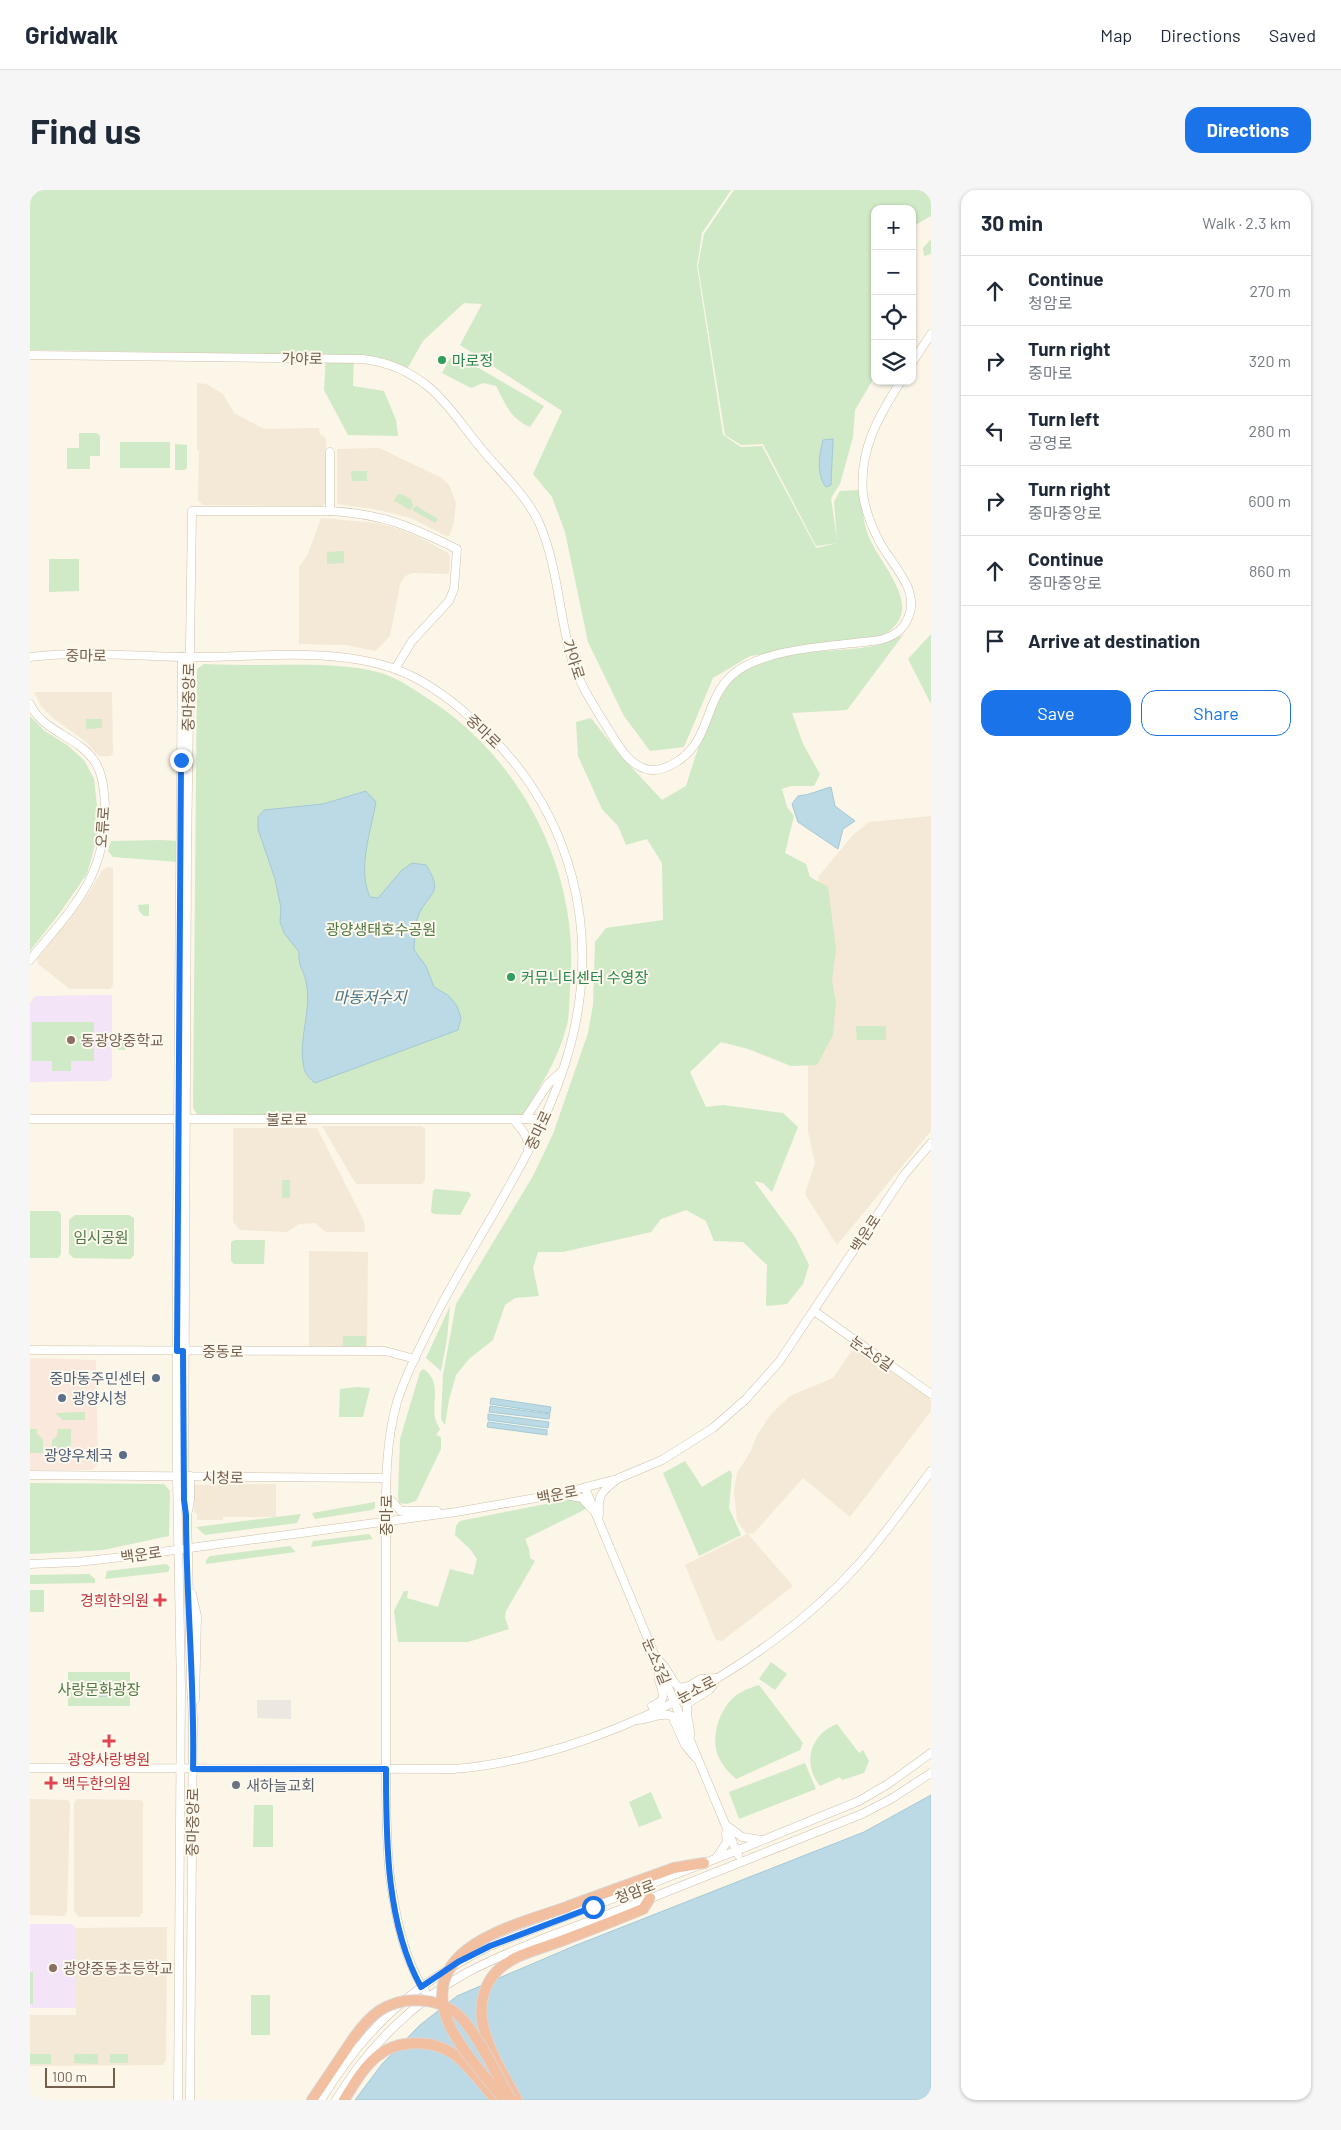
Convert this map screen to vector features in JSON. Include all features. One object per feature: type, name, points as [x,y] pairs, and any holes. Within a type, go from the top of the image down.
[{"type":"highway","points":[[504,2100],[448,2022],[444,2004],[446,1975],[457,1957],[481,1939],[674,1868],[704,1864]]},
{"type":"highway","points":[[517,2100],[485,2034],[482,2004],[486,1987],[493,1976],[499,1969],[518,1957],[643,1909],[650,1898]]},
{"type":"highway","points":[[312,2100],[353,2039],[372,2018],[388,2007],[409,2000],[432,2002],[448,2009],[462,2020],[481,2046],[511,2100]]},
{"type":"highway","points":[[345,2098],[376,2057],[389,2049],[403,2044],[418,2043],[442,2048],[454,2055],[472,2071],[496,2100]]},
{"type":"street","points":[[916,357],[931,334]]},
{"type":"street","name":"가야로","points":[[30,355],[363,359],[390,365],[415,377],[438,397],[530,506],[542,530],[551,558],[568,644],[582,685],[620,747],[636,764],[651,770],[673,764],[690,753],[697,743],[720,689],[731,676],[744,666],[772,655],[880,640],[892,637],[904,626],[911,612],[910,592],[878,540],[865,504],[863,480],[864,459],[874,425],[899,385]]},
{"type":"street","points":[[330,452],[330,511],[359,513],[389,519],[457,549],[454,589],[449,601],[412,641],[395,669]]},
{"type":"street","name":"중마중앙로","points":[[190,2100],[193,1719],[197,1683],[197,1616],[183,1549],[186,1515],[183,1476],[180,1351],[186,657],[192,511],[330,511]]},
{"type":"street","name":"중마로","points":[[30,657],[60,655],[186,657],[325,656],[364,660],[395,669],[428,685],[457,705],[492,735],[519,768],[545,809],[572,869],[579,902],[583,953],[579,1005],[563,1069],[545,1119],[444,1299],[415,1359],[397,1403],[391,1432],[386,1478],[386,1769],[388,1848],[392,1891],[406,1950],[421,1987],[430,1998]]},
{"type":"street","name":"오류로","points":[[30,704],[33,711],[50,726],[81,747],[93,759],[102,777],[105,825],[99,860],[87,886],[30,960]]},
{"type":"street","points":[[513,1119],[525,1119],[548,1084],[563,1069]]},
{"type":"street","name":"불로로","points":[[30,1119],[545,1119]]},
{"type":"street","points":[[513,1119],[529,1143],[528,1152]]},
{"type":"street","name":"백운로","points":[[30,1564],[78,1562],[456,1512],[585,1488],[617,1479],[662,1460],[713,1428],[746,1399],[779,1362],[904,1175],[931,1142]]},
{"type":"street","name":"눈소6길","points":[[814,1311],[931,1394]]},
{"type":"street","name":"중동로","points":[[30,1350],[385,1351],[415,1359]]},
{"type":"street","name":"눈소로","points":[[30,1768],[454,1769],[492,1764],[563,1747],[607,1733],[719,1678],[796,1624],[856,1567],[931,1471]]},
{"type":"street","name":"시청로","points":[[30,1475],[386,1478]]},
{"type":"street","name":"중마중앙로","points":[[178,2100],[183,1476]]},
{"type":"street","points":[[559,1494],[582,1498],[599,1516],[600,1497],[603,1490],[617,1479]]},
{"type":"street","name":"눈소3길","points":[[585,1488],[741,1862]]},
{"type":"street","points":[[386,1495],[401,1511],[456,1512]]},
{"type":"street","points":[[635,1720],[642,1711],[658,1704],[663,1697],[663,1690],[658,1678],[658,1663],[665,1666],[674,1683],[680,1688],[689,1686],[701,1679],[719,1678]]},
{"type":"street","points":[[689,1738],[690,1726],[686,1712],[688,1703],[709,1690],[719,1678]]},
{"type":"street","points":[[635,1720],[646,1720],[664,1714],[672,1716],[685,1745],[700,1762]]},
{"type":"street","name":"청암로","points":[[321,2100],[349,2058],[374,2027],[393,2008],[458,1962],[490,1946],[715,1860],[859,1800],[888,1784],[931,1753]]},
{"type":"street","name":"청암로","points":[[336,2100],[370,2052],[400,2022],[430,1998],[468,1972],[530,1945],[862,1814],[891,1800],[931,1773]]},
{"type":"street","points":[[726,1825],[742,1837],[764,1840]]},
{"type":"street","points":[[715,1860],[727,1842],[726,1825]]},
{"type":"shaded area","points":[[197,383],[206,384],[223,394],[234,413],[264,429],[319,428],[320,434],[326,438],[327,503],[322,506],[203,505],[198,500]]},
{"type":"shaded area","points":[[379,448],[440,477],[449,485],[456,503],[454,522],[449,536],[413,519],[374,509],[337,504],[337,449]]},
{"type":"shaded area","points":[[321,518],[377,523],[399,529],[419,537],[448,553],[450,556],[449,574],[413,573],[405,576],[400,584],[390,636],[375,651],[346,645],[299,644],[299,567],[308,554]]},
{"type":"shaded area","points":[[34,692],[112,692],[113,753],[110,756],[99,756],[85,741],[53,718],[41,706]]},
{"type":"shaded area","points":[[931,816],[931,1131],[837,1245],[805,1194],[815,1163],[808,1132],[808,970],[819,876],[853,835],[869,822]]},
{"type":"shaded area","points":[[107,867],[113,868],[113,985],[110,989],[70,989],[38,964],[37,959],[83,902],[102,871]]},
{"type":"shaded area","name":"동광양중학교","points":[[112,995],[112,1077],[109,1081],[30,1082],[30,1003],[35,996]]},
{"type":"shaded area","points":[[322,1126],[422,1126],[425,1129],[425,1181],[422,1184],[356,1184]]},
{"type":"shaded area","points":[[233,1128],[317,1128],[364,1221],[365,1232],[326,1232],[315,1223],[299,1224],[287,1232],[240,1230],[233,1222]]},
{"type":"shaded area","points":[[309,1251],[368,1252],[367,1347],[309,1347]]},
{"type":"shaded area","points":[[855,1346],[931,1400],[931,1411],[850,1517],[803,1478],[754,1533],[748,1534],[793,1586],[722,1641],[716,1640],[685,1565],[747,1534],[737,1521],[734,1491],[737,1473],[751,1451],[757,1435],[771,1414],[790,1396],[833,1378]]},
{"type":"shaded area","name":"광양시청","points":[[30,1358],[96,1360],[98,1464],[92,1470],[30,1470]]},
{"type":"shaded area","points":[[276,1484],[276,1517],[223,1517],[223,1520],[197,1520],[197,1514],[194,1512],[194,1485]]},
{"type":"shaded area","points":[[257,1700],[291,1700],[291,1719],[257,1718]]},
{"type":"shaded area","points":[[30,1799],[68,1800],[70,1803],[67,1912],[65,1916],[30,1915]]},
{"type":"shaded area","points":[[77,1799],[140,1800],[143,1802],[143,1913],[139,1917],[79,1917],[74,1911],[74,1803]]},
{"type":"shaded area","name":"광양중동초등학교","points":[[30,1924],[72,1924],[76,1928],[76,2008],[30,2008]]},
{"type":"shaded area","points":[[167,1927],[166,2060],[163,2065],[30,2066],[30,2015],[76,2015],[76,1928]]},
{"type":"green space","points":[[30,190],[731,190],[702,233],[697,266],[723,435],[741,447],[762,446],[816,548],[838,543],[816,546],[763,444],[741,445],[725,435],[698,266],[704,234],[734,190],[931,190],[931,216],[916,225],[916,205],[871,205],[871,383],[855,410],[853,437],[840,484],[831,498],[837,541],[834,502],[840,491],[859,490],[868,535],[898,589],[902,602],[901,615],[894,627],[879,637],[750,656],[713,678],[684,747],[650,751],[624,716],[588,642],[565,532],[552,497],[533,474],[562,411],[460,345],[482,304],[464,303],[423,341],[407,369],[387,360],[354,355],[353,386],[384,391],[396,420],[398,436],[348,435],[324,390],[326,355],[30,350]]},
{"type":"green space","points":[[931,239],[931,254],[924,256],[923,248]]},
{"type":"green space","points":[[453,353],[544,406],[530,427],[513,415],[496,386],[483,383],[471,388],[442,373]]},
{"type":"green space","points":[[79,433],[97,433],[100,436],[100,456],[90,456],[90,469],[67,469],[67,448],[79,448]]},
{"type":"green space","points":[[120,442],[170,442],[170,468],[120,468]]},
{"type":"green space","points":[[175,444],[187,445],[187,468],[184,470],[175,470]]},
{"type":"green space","points":[[351,471],[367,471],[367,481],[352,481]]},
{"type":"green space","points":[[401,494],[411,499],[413,506],[410,510],[394,501],[397,495]]},
{"type":"green space","points":[[416,506],[438,519],[435,523],[412,510]]},
{"type":"green space","points":[[344,551],[344,563],[327,564],[327,552]]},
{"type":"green space","points":[[49,559],[79,559],[79,591],[49,592]]},
{"type":"green space","points":[[931,634],[931,704],[908,659]]},
{"type":"green space","points":[[903,635],[847,710],[792,713],[803,744],[820,774],[814,786],[791,786],[782,789],[787,807],[794,816],[785,853],[806,864],[810,877],[828,887],[836,949],[832,981],[836,1002],[833,1035],[817,1065],[791,1066],[748,1049],[721,1042],[690,1072],[706,1107],[723,1105],[783,1113],[798,1127],[772,1192],[763,1183],[754,1181],[795,1237],[809,1265],[803,1284],[787,1304],[766,1306],[767,1265],[743,1242],[714,1241],[706,1221],[686,1210],[661,1219],[651,1232],[563,1252],[538,1252],[533,1268],[539,1296],[515,1298],[505,1305],[493,1340],[469,1359],[456,1375],[445,1425],[441,1419],[443,1375],[456,1304],[533,1176],[553,1134],[588,1033],[593,1005],[595,942],[606,928],[663,920],[662,863],[647,839],[626,845],[618,826],[602,809],[578,756],[576,722],[591,718],[620,755],[662,800],[686,786],[707,725],[731,681],[740,672],[753,664],[769,658],[806,652],[862,648],[878,645]]},
{"type":"green space","name":"광양생태호수공원","points":[[204,664],[339,666],[387,675],[418,692],[463,725],[493,755],[519,788],[539,824],[555,863],[566,903],[571,945],[569,1016],[567,1025],[553,1062],[520,1119],[197,1114],[193,1108],[197,669]]},
{"type":"green space","points":[[30,716],[45,731],[67,745],[84,760],[94,779],[97,806],[97,838],[87,874],[30,951]]},
{"type":"green space","points":[[86,719],[102,719],[102,728],[86,729]]},
{"type":"green space","points":[[111,841],[178,841],[178,862],[113,857],[108,851]]},
{"type":"green space","points":[[149,904],[149,916],[144,916],[139,911],[138,905]]},
{"type":"green space","points":[[32,1022],[94,1022],[94,1061],[71,1061],[71,1071],[52,1071],[52,1061],[32,1061]]},
{"type":"green space","points":[[856,1026],[886,1026],[886,1040],[857,1040]]},
{"type":"green space","points":[[118,1037],[126,1037],[125,1050],[118,1050]]},
{"type":"green space","points":[[282,1180],[290,1180],[290,1198],[282,1198]]},
{"type":"green space","points":[[435,1189],[469,1192],[471,1195],[460,1215],[434,1214],[431,1212],[433,1191]]},
{"type":"green space","points":[[30,1211],[58,1211],[61,1214],[61,1254],[58,1258],[30,1258]]},
{"type":"green space","name":"임시공원","points":[[75,1215],[129,1215],[134,1218],[134,1255],[130,1259],[74,1258],[69,1254],[69,1220]]},
{"type":"green space","points":[[235,1240],[265,1240],[264,1264],[234,1264],[231,1261],[231,1242]]},
{"type":"green space","points":[[450,1306],[447,1339],[441,1371],[426,1358]]},
{"type":"green space","points":[[343,1336],[366,1336],[366,1346],[343,1346]]},
{"type":"green space","points":[[423,1369],[429,1374],[434,1385],[434,1411],[440,1429],[436,1435],[441,1437],[441,1449],[416,1501],[406,1504],[399,1503],[400,1439],[420,1372]]},
{"type":"green space","points":[[370,1388],[363,1417],[339,1417],[340,1389]]},
{"type":"green space","points":[[85,1412],[85,1420],[63,1420],[55,1413]]},
{"type":"green space","points":[[30,1429],[37,1429],[37,1434],[43,1439],[43,1453],[30,1453]]},
{"type":"green space","points":[[58,1429],[71,1429],[71,1450],[69,1453],[52,1453],[52,1440],[57,1436]]},
{"type":"green space","points":[[685,1461],[702,1487],[730,1470],[732,1474],[729,1508],[741,1535],[699,1556],[663,1473]]},
{"type":"green space","points":[[30,1483],[164,1484],[170,1491],[169,1536],[103,1550],[30,1554]]},
{"type":"green space","points":[[576,1498],[586,1509],[525,1539],[530,1558],[535,1561],[506,1611],[505,1618],[509,1629],[468,1642],[398,1642],[394,1611],[404,1591],[408,1591],[407,1598],[438,1607],[450,1569],[473,1575],[477,1559],[470,1549],[455,1535],[456,1526],[460,1521]]},
{"type":"green space","points":[[375,1502],[375,1508],[372,1510],[315,1519],[312,1513]]},
{"type":"green space","points":[[301,1514],[297,1523],[205,1535],[196,1527]]},
{"type":"green space","points":[[369,1534],[373,1539],[311,1547],[313,1541]]},
{"type":"green space","points":[[290,1546],[296,1552],[206,1564],[206,1560],[210,1556]]},
{"type":"green space","points":[[166,1564],[170,1567],[168,1572],[105,1579],[107,1571]]},
{"type":"green space","points":[[89,1574],[95,1579],[95,1583],[30,1584],[30,1575]]},
{"type":"green space","points":[[30,1590],[44,1590],[44,1612],[30,1612]]},
{"type":"green space","points":[[771,1662],[787,1674],[775,1690],[759,1679]]},
{"type":"green space","name":"사랑문화광장","points":[[68,1672],[130,1672],[130,1706],[68,1706]]},
{"type":"green space","points":[[759,1685],[803,1743],[800,1750],[736,1779],[722,1764],[716,1750],[715,1741],[718,1723],[721,1714],[732,1699],[743,1691]]},
{"type":"green space","points":[[837,1724],[859,1753],[863,1750],[869,1761],[864,1773],[842,1780],[840,1777],[820,1786],[811,1768],[812,1750],[820,1735]]},
{"type":"green space","points":[[805,1763],[816,1789],[739,1819],[729,1792]]},
{"type":"green space","points":[[651,1792],[662,1818],[639,1827],[629,1802]]},
{"type":"green space","points":[[254,1805],[273,1805],[273,1847],[253,1847]]},
{"type":"green space","points":[[30,1972],[33,1972],[33,2004],[30,2004]]},
{"type":"green space","points":[[251,1995],[270,1995],[270,2035],[251,2035]]},
{"type":"green space","points":[[30,2054],[51,2054],[51,2064],[30,2064]]},
{"type":"green space","points":[[74,2054],[98,2054],[98,2064],[74,2063]]},
{"type":"green space","points":[[110,2054],[128,2054],[128,2063],[110,2063]]},
{"type":"water","points":[[833,439],[831,485],[826,487],[821,476],[820,452],[823,440]]},
{"type":"water","points":[[831,787],[835,806],[855,821],[843,829],[838,849],[798,822],[792,804],[798,796]]},
{"type":"water","name":"마동저수지","points":[[366,791],[376,802],[368,837],[365,862],[366,886],[370,897],[378,898],[402,870],[412,863],[426,865],[435,887],[417,918],[414,950],[426,966],[434,987],[449,996],[457,1006],[461,1018],[458,1030],[315,1083],[305,1072],[302,1057],[308,1003],[306,981],[300,964],[299,952],[284,933],[280,922],[281,908],[275,879],[258,829],[258,817],[264,810],[323,804]]},
{"type":"water","points":[[491,1398],[551,1407],[550,1413],[490,1404]]},
{"type":"water","points":[[490,1406],[550,1414],[549,1419],[489,1412]]},
{"type":"water","points":[[488,1414],[549,1422],[548,1428],[488,1420]]},
{"type":"water","points":[[488,1422],[547,1430],[547,1435],[487,1427]]},
{"type":"water","points":[[93,1682],[108,1682],[108,1696],[93,1696]]},
{"type":"water","points":[[931,1795],[931,2100],[355,2100],[382,2064],[420,2025],[457,1996],[574,1946],[864,1832]]},
{"type":"place","name":"마로정","points":[[442,360]]},
{"type":"place","name":"커뮤니티센터 수영장","points":[[511,977]]},
{"type":"place","name":"동광양중학교","points":[[71,1040]]},
{"type":"place","name":"중마동주민센터","points":[[156,1378]]},
{"type":"place","name":"광양시청","points":[[62,1398]]},
{"type":"place","name":"광양우체국","points":[[123,1455]]},
{"type":"place","name":"경희한의원","points":[[160,1600]]},
{"type":"place","name":"광양사랑병원","points":[[109,1741]]},
{"type":"place","name":"백두한의원","points":[[51,1783]]},
{"type":"place","name":"새하늘교회","points":[[236,1785]]},
{"type":"place","name":"광양중동초등학교","points":[[53,1968]]},
{"type":"route","points":[[181,760],[177,1119],[177,1351],[183,1351],[184,1500],[189,1606],[190,1684],[193,1719],[193,1769],[386,1769],[389,1871],[392,1891],[406,1950],[421,1987],[458,1962],[490,1946],[593,1907]]}]
